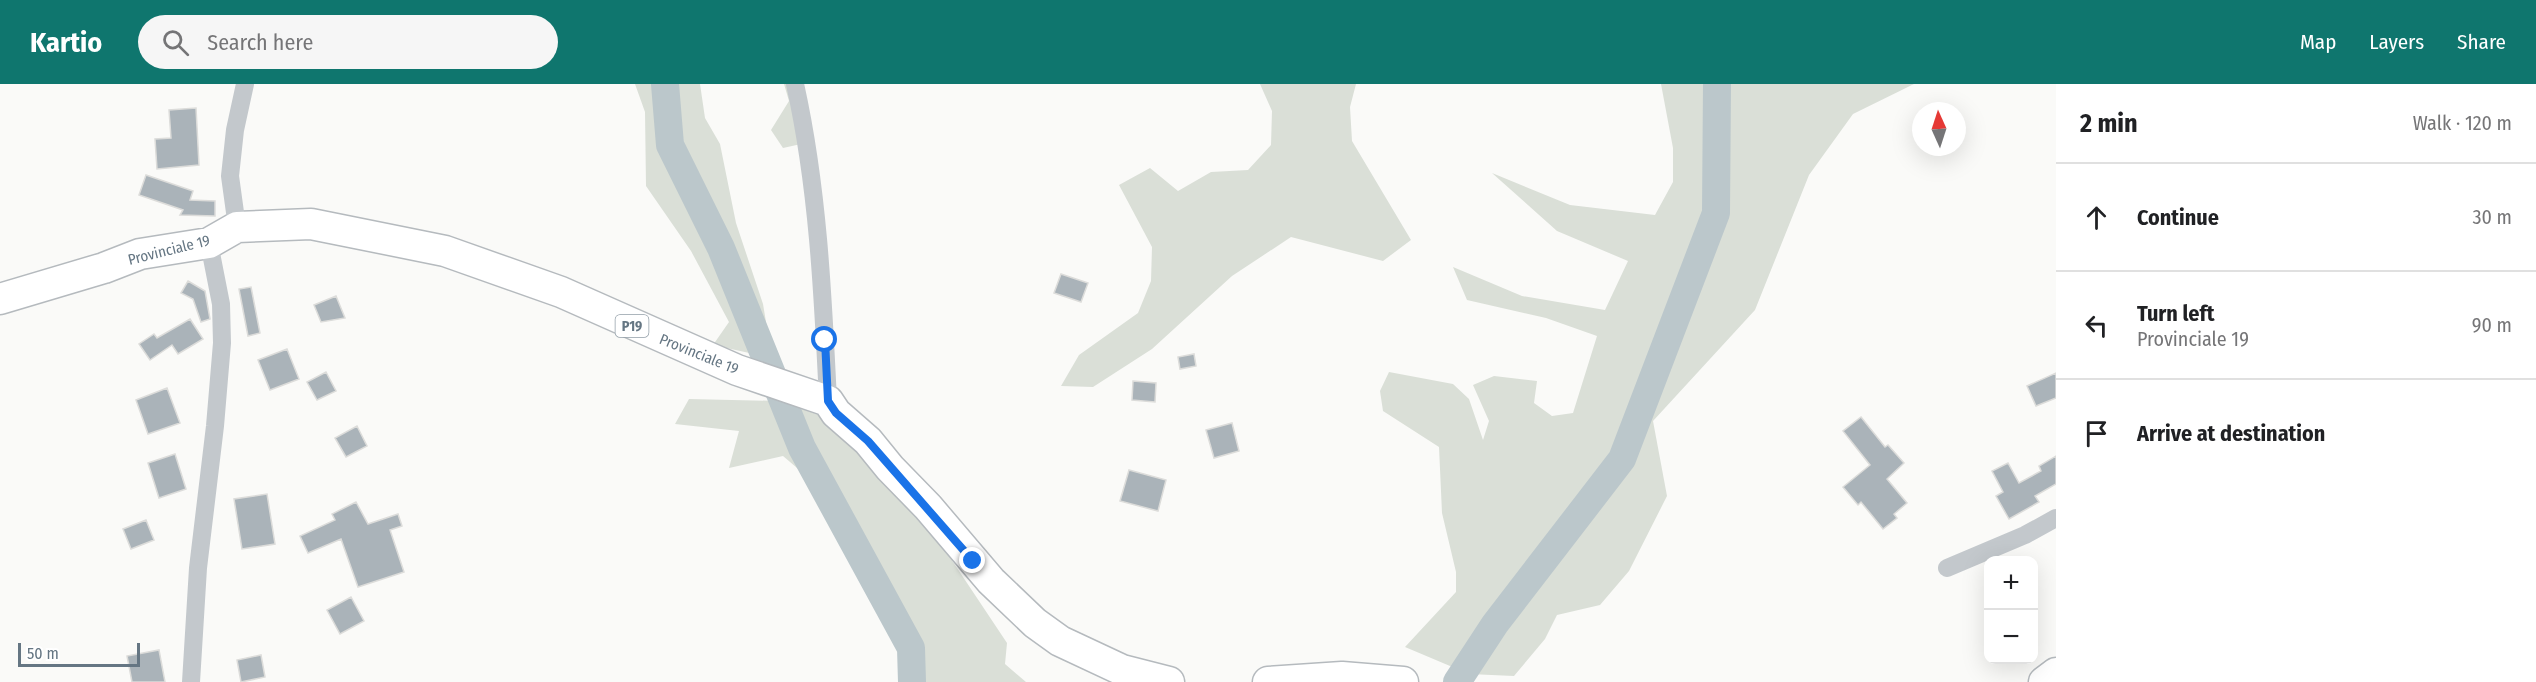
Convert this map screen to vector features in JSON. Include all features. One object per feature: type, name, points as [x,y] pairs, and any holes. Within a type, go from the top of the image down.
[{"type":"main road","name":"Provinciale 19","points":[[0,299],[94,272],[140,254],[209,243],[237,227],[311,224],[445,251],[561,292],[737,370],[828,401],[836,413],[868,441],[890,468],[928,507],[979,568],[1035,623],[1060,641],[1122,670],[1169,682]]},
{"type":"main road","points":[[2044,682],[2056,673]]},
{"type":"main road","points":[[1268,682],[1342,677],[1403,682]]},
{"type":"street","points":[[237,227],[230,177],[235,130],[245,84]]},
{"type":"street","points":[[795,84],[805,129],[819,268],[828,401]]},
{"type":"street","points":[[191,682],[198,568],[215,426],[222,343],[221,304],[209,243]]},
{"type":"street","points":[[1947,568],[2025,535],[2056,518]]},
{"type":"shaded area","points":[[635,84],[700,84],[705,118],[720,144],[736,223],[763,304],[772,358],[713,345],[729,322],[691,251],[646,186],[645,112]]},
{"type":"shaded area","points":[[784,84],[795,84],[801,144],[783,148],[771,130],[789,101]]},
{"type":"shaded area","points":[[1260,84],[1356,84],[1350,107],[1352,141],[1411,240],[1383,261],[1291,237],[1232,276],[1152,349],[1093,387],[1061,386],[1079,355],[1138,313],[1151,281],[1152,247],[1119,185],[1150,168],[1178,191],[1211,172],[1248,170],[1271,145],[1272,111]]},
{"type":"shaded area","points":[[1661,84],[1914,84],[1853,114],[1809,175],[1755,310],[1653,421],[1667,496],[1629,571],[1600,605],[1557,615],[1545,639],[1514,676],[1469,674],[1405,647],[1456,592],[1456,572],[1442,513],[1439,447],[1383,411],[1380,391],[1389,372],[1453,384],[1469,399],[1483,440],[1489,421],[1473,385],[1494,376],[1537,381],[1534,403],[1552,416],[1573,413],[1597,336],[1546,318],[1467,300],[1453,267],[1522,296],[1605,310],[1628,261],[1557,231],[1492,173],[1570,205],[1655,215],[1673,182],[1673,148]]},
{"type":"shaded area","points":[[689,399],[780,401],[846,417],[913,502],[1007,643],[1005,664],[1026,682],[921,682],[908,663],[851,514],[783,456],[729,468],[739,431],[675,424]]},
{"type":"building","points":[[196,108],[199,165],[157,169],[155,139],[171,138],[169,110]]},
{"type":"building","points":[[146,175],[193,191],[190,200],[215,201],[215,216],[180,215],[183,210],[139,195]]},
{"type":"building","points":[[1061,274],[1088,283],[1081,302],[1054,293]]},
{"type":"building","points":[[188,281],[205,291],[210,319],[201,322],[193,299],[181,293]]},
{"type":"building","points":[[251,287],[260,333],[248,336],[239,289]]},
{"type":"building","points":[[336,296],[345,318],[321,322],[314,305]]},
{"type":"building","points":[[190,319],[203,339],[178,354],[172,345],[150,360],[139,344],[154,334],[157,338]]},
{"type":"building","points":[[287,349],[299,379],[270,390],[258,360]]},
{"type":"building","points":[[1194,354],[1196,366],[1180,369],[1178,357]]},
{"type":"building","points":[[326,372],[336,391],[317,400],[307,382]]},
{"type":"building","points":[[2056,373],[2056,398],[2036,406],[2027,386]]},
{"type":"building","points":[[1133,381],[1156,383],[1155,402],[1132,400]]},
{"type":"building","points":[[167,388],[180,423],[148,434],[136,400]]},
{"type":"building","points":[[1861,417],[1885,447],[1888,445],[1904,463],[1887,479],[1907,503],[1894,514],[1897,518],[1883,529],[1861,502],[1858,505],[1843,487],[1870,465],[1843,431]]},
{"type":"building","points":[[1232,423],[1239,451],[1214,458],[1206,430]]},
{"type":"building","points":[[357,426],[367,446],[346,457],[335,438]]},
{"type":"building","points":[[175,454],[186,489],[159,498],[148,463]]},
{"type":"building","points":[[2056,456],[2056,484],[2035,496],[2039,502],[2009,519],[1996,496],[2003,492],[1992,471],[2008,463],[2019,483],[2041,471],[2039,466]]},
{"type":"building","points":[[1129,470],[1166,480],[1158,511],[1120,501]]},
{"type":"building","points":[[267,494],[275,544],[242,549],[234,499]]},
{"type":"building","points":[[356,502],[368,524],[398,514],[402,526],[390,530],[404,572],[358,587],[341,539],[308,553],[300,536],[335,520],[332,514]]},
{"type":"building","points":[[146,520],[154,540],[131,549],[123,529]]},
{"type":"building","points":[[351,597],[364,621],[340,634],[327,610]]},
{"type":"building","points":[[159,650],[165,682],[132,682],[127,656]]},
{"type":"building","points":[[261,655],[265,677],[241,682],[237,660]]},
{"type":"waterway","points":[[665,84],[670,145],[721,248],[802,448],[911,648],[912,682]]},
{"type":"waterway","points":[[1457,682],[1495,624],[1622,459],[1716,213],[1717,84]]},
{"type":"route","points":[[825,340],[828,401],[836,413],[868,441],[973,561]]}]
